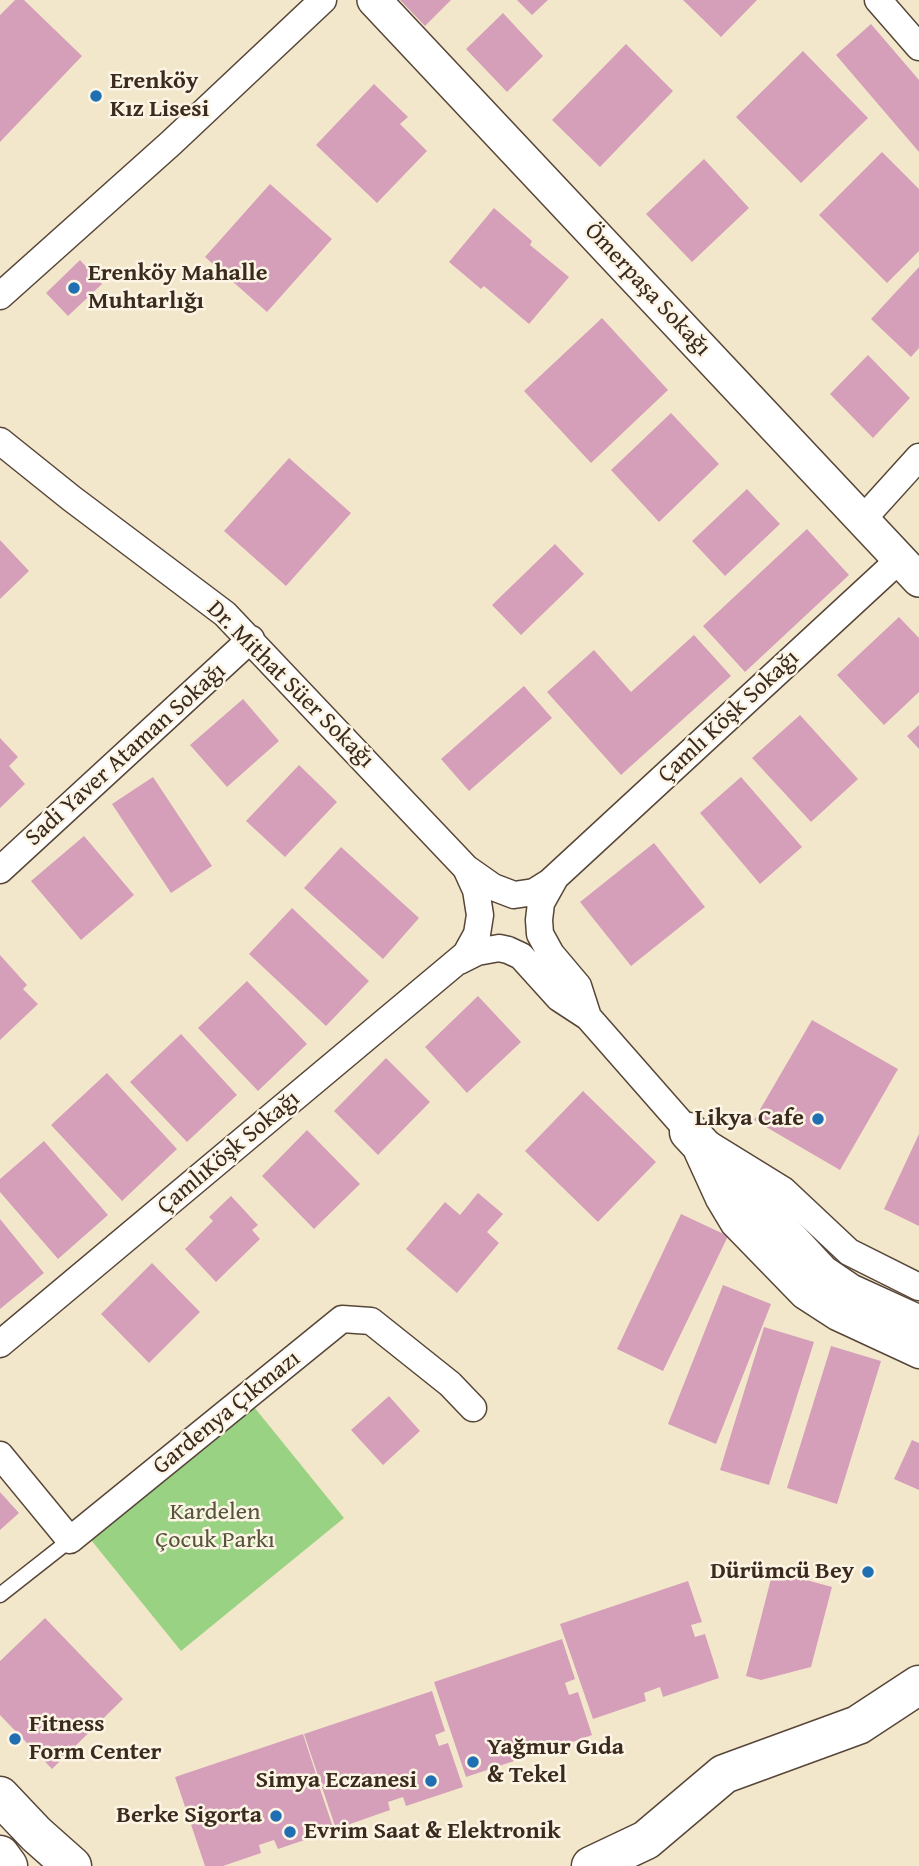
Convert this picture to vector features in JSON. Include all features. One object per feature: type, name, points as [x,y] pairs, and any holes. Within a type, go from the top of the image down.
[{"type":"main road","points":[[689,1132],[821,1274],[849,1293],[919,1325]]},
{"type":"main road","points":[[591,1866],[646,1840],[724,1774],[858,1726],[919,1685]]},
{"type":"main road","points":[[0,1797],[72,1866]]},
{"type":"main road","points":[[0,1855],[8,1866]]},
{"type":"street","points":[[0,296],[171,143],[324,0]]},
{"type":"street","name":"Ömerpaşa Sokağı","points":[[374,0],[909,570]]},
{"type":"street","points":[[878,0],[919,47]]},
{"type":"street","name":"Dr. Mithat Süer Sokağı","points":[[0,441],[71,498],[204,597],[251,639],[466,867],[500,891],[520,895],[540,890],[558,874]]},
{"type":"street","points":[[862,520],[919,457]]},
{"type":"street","name":"Çamlı Köşk Sokağı","points":[[558,874],[909,570]]},
{"type":"street","name":"Sadi Yaver Ataman Sokağı","points":[[0,870],[251,639]]},
{"type":"street","name":"Dr. Mithat Süer Sokağı","points":[[459,961],[475,940],[480,915],[476,890],[466,867]]},
{"type":"street","points":[[558,874],[541,903],[540,934],[551,954],[578,986],[588,1017]]},
{"type":"street","points":[[459,961],[470,954],[492,949],[508,950],[534,969],[559,998],[588,1017],[689,1132],[728,1216],[744,1237],[797,1290],[837,1317],[919,1355]]},
{"type":"street","name":"ÇamlıKöşk Sokağı","points":[[0,1344],[459,961]]},
{"type":"street","points":[[689,1132],[783,1189],[849,1252],[919,1287]]},
{"type":"street","name":"Gardenya Çıkmazı","points":[[70,1541],[342,1319],[371,1321],[441,1377],[473,1408]]},
{"type":"street","points":[[0,1455],[70,1541]]},
{"type":"lane","points":[[0,1595],[70,1541]]},
{"type":"green space","name":"Kardelen Çocuk Parkı","points":[[250,1402],[344,1518],[181,1651],[87,1535]]},
{"type":"building","points":[[15,0],[24,0],[82,56],[0,142],[0,15]]},
{"type":"building","points":[[400,0],[451,0],[425,26]]},
{"type":"building","points":[[517,0],[548,0],[532,15]]},
{"type":"building","points":[[683,0],[757,0],[721,37]]},
{"type":"building","points":[[503,13],[543,56],[507,92],[466,49]]},
{"type":"building","points":[[871,24],[919,80],[919,152],[836,55]]},
{"type":"building","points":[[626,44],[673,91],[600,167],[552,120]]},
{"type":"building","points":[[803,51],[868,118],[801,183],[736,117]]},
{"type":"building","points":[[374,84],[408,117],[400,124],[427,151],[377,203],[316,145]]},
{"type":"building","points":[[882,152],[919,189],[919,251],[887,283],[819,215]]},
{"type":"building","points":[[704,159],[749,208],[692,262],[646,214]]},
{"type":"building","points":[[270,184],[332,239],[267,312],[205,257]]},
{"type":"building","points":[[494,208],[532,241],[530,245],[569,277],[529,324],[484,286],[481,289],[449,262]]},
{"type":"building","name":"Erenköy Mahalle Muhtarlığı","points":[[80,260],[102,284],[68,316],[46,293]]},
{"type":"building","points":[[919,267],[919,348],[911,357],[871,319]]},
{"type":"building","points":[[602,318],[668,390],[591,463],[524,391]]},
{"type":"building","points":[[868,355],[910,398],[873,438],[830,394]]},
{"type":"building","points":[[671,413],[719,464],[659,522],[611,470]]},
{"type":"building","points":[[289,458],[351,513],[286,586],[224,531]]},
{"type":"building","points":[[747,489],[780,524],[725,576],[692,541]]},
{"type":"building","points":[[807,529],[849,575],[745,672],[703,626]]},
{"type":"building","points":[[0,540],[29,571],[0,599]]},
{"type":"building","points":[[555,544],[584,574],[521,635],[492,605]]},
{"type":"building","points":[[899,617],[919,638],[919,692],[884,725],[837,675]]},
{"type":"building","points":[[694,635],[731,676],[621,775],[547,692],[594,650],[631,692]]},
{"type":"building","points":[[524,686],[552,718],[469,791],[441,759]]},
{"type":"building","points":[[243,699],[279,741],[227,787],[190,745]]},
{"type":"building","points":[[800,715],[858,779],[811,822],[752,758]]},
{"type":"building","points":[[919,725],[919,749],[907,736]]},
{"type":"building","points":[[0,738],[18,757],[9,766],[25,784],[0,808]]},
{"type":"building","points":[[299,765],[337,802],[285,857],[246,821]]},
{"type":"building","points":[[153,777],[212,866],[171,893],[112,804]]},
{"type":"building","points":[[741,777],[802,847],[760,884],[700,813]]},
{"type":"building","points":[[84,836],[134,895],[81,940],[31,881]]},
{"type":"building","points":[[654,843],[705,907],[631,966],[580,902]]},
{"type":"building","points":[[341,847],[419,918],[383,959],[304,888]]},
{"type":"building","points":[[292,908],[369,981],[326,1026],[249,954]]},
{"type":"building","points":[[0,955],[27,985],[23,989],[38,1004],[0,1040]]},
{"type":"building","points":[[247,981],[307,1044],[258,1091],[198,1028]]},
{"type":"building","points":[[478,996],[521,1042],[467,1093],[425,1047]]},
{"type":"building","points":[[812,1020],[898,1069],[840,1170],[754,1120]]},
{"type":"building","points":[[181,1034],[237,1095],[187,1142],[130,1082]]},
{"type":"building","points":[[386,1058],[430,1102],[378,1155],[334,1111]]},
{"type":"building","points":[[107,1073],[177,1149],[122,1201],[51,1125]]},
{"type":"building","points":[[583,1091],[656,1162],[598,1222],[525,1151]]},
{"type":"building","points":[[307,1130],[360,1184],[314,1229],[262,1176]]},
{"type":"building","points":[[919,1134],[919,1226],[884,1209]]},
{"type":"building","points":[[44,1141],[108,1215],[58,1259],[0,1192],[0,1179]]},
{"type":"building","points":[[478,1193],[503,1214],[487,1232],[499,1243],[457,1293],[406,1249],[445,1202],[460,1215]]},
{"type":"building","points":[[231,1196],[258,1225],[252,1230],[260,1239],[216,1282],[185,1249],[213,1221],[209,1217]]},
{"type":"building","points":[[681,1214],[728,1236],[663,1371],[617,1349]]},
{"type":"building","points":[[0,1219],[44,1273],[0,1309]]},
{"type":"building","points":[[152,1263],[200,1312],[149,1363],[101,1314]]},
{"type":"building","points":[[723,1285],[771,1304],[716,1444],[668,1424]]},
{"type":"building","points":[[764,1327],[814,1342],[769,1485],[720,1470]]},
{"type":"building","points":[[831,1346],[881,1361],[837,1504],[787,1488]]},
{"type":"building","points":[[389,1396],[420,1431],[383,1465],[351,1430]]},
{"type":"building","points":[[912,1440],[919,1443],[919,1490],[894,1479]]},
{"type":"building","points":[[0,1492],[19,1513],[0,1530]]},
{"type":"building","points":[[773,1571],[832,1587],[811,1667],[761,1680],[746,1676]]},
{"type":"building","points":[[688,1581],[702,1622],[691,1625],[695,1637],[705,1634],[719,1678],[663,1697],[660,1687],[644,1693],[646,1701],[593,1719],[560,1624]]},
{"type":"building","points":[[45,1618],[123,1699],[52,1769],[0,1715],[0,1661]]},
{"type":"building","points":[[562,1639],[575,1679],[565,1683],[569,1695],[578,1692],[592,1735],[536,1755],[533,1745],[517,1751],[520,1759],[466,1777],[434,1682]]},
{"type":"building","points":[[432,1691],[445,1731],[435,1735],[439,1746],[448,1743],[463,1787],[406,1806],[403,1797],[388,1802],[390,1810],[336,1829],[304,1734]]},
{"type":"building","points":[[303,1734],[316,1774],[306,1778],[310,1789],[319,1786],[334,1830],[278,1849],[274,1840],[259,1845],[261,1853],[223,1866],[205,1866],[175,1777]]},
{"type":"place","name":"Erenköy Kız Lisesi","points":[[96,96]]},
{"type":"place","name":"Erenköy Mahalle Muhtarlığı","points":[[74,288]]},
{"type":"place","name":"Likya Cafe","points":[[818,1119]]},
{"type":"place","name":"Dürümcü Bey","points":[[868,1572]]},
{"type":"place","name":"Fitness Form Center","points":[[15,1739]]},
{"type":"place","name":"Yağmur Gıda & Tekel","points":[[473,1762]]},
{"type":"place","name":"Simya Eczanesi","points":[[431,1781]]},
{"type":"place","name":"Berke Sigorta","points":[[276,1816]]},
{"type":"place","name":"Evrim Saat & Elektronik","points":[[290,1832]]}]
